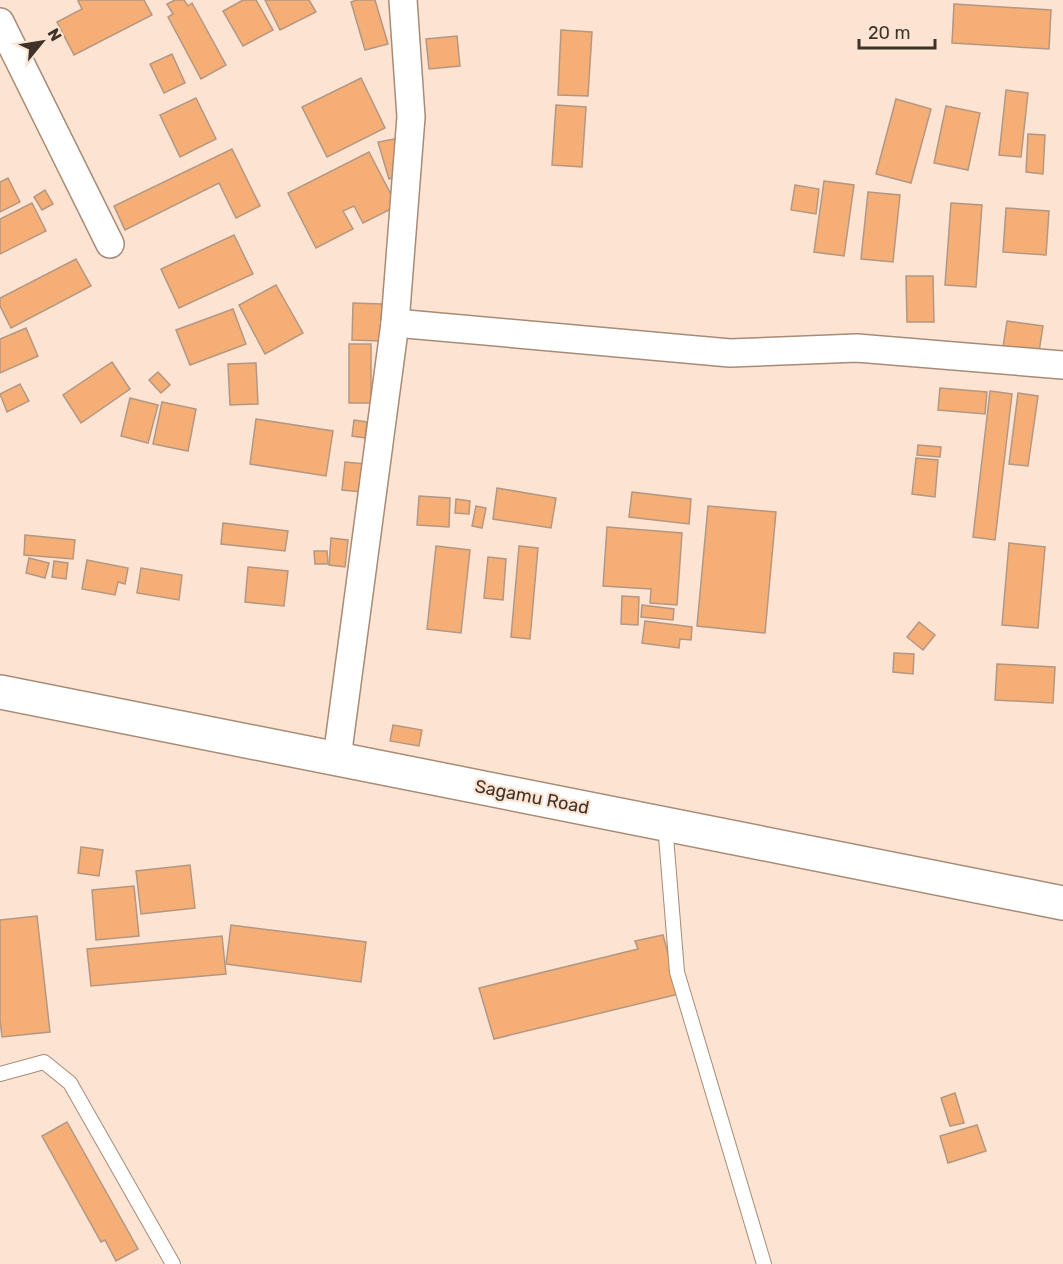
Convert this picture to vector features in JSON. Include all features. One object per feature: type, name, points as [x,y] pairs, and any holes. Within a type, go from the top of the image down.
[{"type":"highway","name":"Sagamu Road","points":[[0,692],[1063,903]]},
{"type":"street","points":[[337,758],[395,323],[411,117],[403,0]]},
{"type":"street","points":[[0,22],[110,244]]},
{"type":"street","points":[[395,323],[730,352],[857,348],[1063,365]]},
{"type":"lane","points":[[665,824],[677,972],[764,1264]]},
{"type":"lane","points":[[0,1074],[44,1062],[70,1083],[173,1264]]},
{"type":"building","points":[[144,0],[152,15],[74,55],[57,22],[82,9],[78,1]]},
{"type":"building","points":[[175,0],[184,0],[188,6],[192,3],[226,65],[201,79],[168,17],[173,14],[167,4]]},
{"type":"building","points":[[243,0],[256,0],[273,30],[243,46],[223,11]]},
{"type":"building","points":[[265,0],[309,0],[316,12],[280,30]]},
{"type":"building","points":[[375,0],[388,44],[365,50],[351,2]]},
{"type":"building","points":[[954,4],[1051,10],[1049,49],[952,43]]},
{"type":"building","points":[[561,30],[592,32],[588,96],[558,95]]},
{"type":"building","points":[[457,36],[460,66],[429,69],[426,39]]},
{"type":"building","points":[[172,54],[185,83],[164,93],[150,64]]},
{"type":"building","points":[[361,78],[385,128],[327,157],[302,107]]},
{"type":"building","points":[[1006,90],[1028,93],[1021,157],[999,155]]},
{"type":"building","points":[[196,98],[216,139],[180,157],[160,115]]},
{"type":"building","points":[[896,99],[931,109],[911,183],[876,174]]},
{"type":"building","points":[[556,105],[586,107],[582,167],[552,165]]},
{"type":"building","points":[[946,106],[980,113],[968,170],[934,163]]},
{"type":"building","points":[[1028,134],[1045,135],[1043,174],[1026,172]]},
{"type":"building","points":[[400,138],[401,175],[389,179],[378,142]]},
{"type":"building","points":[[232,149],[260,206],[236,218],[219,183],[125,230],[114,206]]},
{"type":"building","points":[[369,152],[397,206],[363,223],[354,206],[343,211],[353,229],[316,248],[288,193]]},
{"type":"building","points":[[8,178],[20,202],[0,212],[0,182]]},
{"type":"building","points":[[824,181],[854,185],[844,256],[814,252]]},
{"type":"building","points":[[795,185],[819,189],[816,214],[791,210]]},
{"type":"building","points":[[45,190],[53,204],[42,210],[34,197]]},
{"type":"building","points":[[868,192],[900,195],[893,262],[861,259]]},
{"type":"building","points":[[32,203],[46,231],[0,254],[0,219]]},
{"type":"building","points":[[951,203],[982,205],[976,287],[945,285]]},
{"type":"building","points":[[1006,208],[1049,211],[1046,255],[1003,252]]},
{"type":"building","points":[[234,235],[253,274],[179,308],[161,269]]},
{"type":"building","points":[[76,259],[91,286],[11,328],[0,306],[0,298]]},
{"type":"building","points":[[906,276],[933,276],[934,322],[907,322]]},
{"type":"building","points":[[276,285],[303,333],[265,354],[239,305]]},
{"type":"building","points":[[353,303],[382,304],[380,341],[352,340]]},
{"type":"building","points":[[233,309],[246,344],[190,365],[176,330]]},
{"type":"building","points":[[1007,321],[1043,326],[1039,352],[1003,347]]},
{"type":"building","points":[[26,328],[38,356],[0,373],[0,339]]},
{"type":"building","points":[[349,344],[371,344],[371,403],[349,403]]},
{"type":"building","points":[[112,362],[130,389],[81,423],[63,395]]},
{"type":"building","points":[[256,363],[258,404],[230,405],[228,364]]},
{"type":"building","points":[[158,372],[170,385],[161,393],[149,380]]},
{"type":"building","points":[[20,384],[29,401],[7,412],[0,394]]},
{"type":"building","points":[[940,388],[987,392],[985,414],[938,410]]},
{"type":"building","points":[[990,391],[1012,394],[995,540],[973,537]]},
{"type":"building","points":[[1018,393],[1038,396],[1028,466],[1009,464]]},
{"type":"building","points":[[130,398],[158,405],[148,443],[121,436]]},
{"type":"building","points":[[162,402],[196,409],[188,451],[153,444]]},
{"type":"building","points":[[256,419],[333,431],[326,476],[250,464]]},
{"type":"building","points":[[354,420],[367,422],[365,438],[352,436]]},
{"type":"building","points":[[918,445],[941,447],[940,457],[917,455]]},
{"type":"building","points":[[916,458],[938,460],[935,497],[912,494]]},
{"type":"building","points":[[345,462],[365,464],[362,492],[342,490]]},
{"type":"building","points":[[497,488],[556,498],[551,528],[493,519]]},
{"type":"building","points":[[632,492],[691,499],[689,524],[629,517]]},
{"type":"building","points":[[419,496],[450,498],[449,527],[417,525]]},
{"type":"building","points":[[456,499],[470,501],[469,514],[455,513]]},
{"type":"building","points":[[476,506],[486,508],[482,528],[472,526]]},
{"type":"building","points":[[708,506],[776,512],[765,633],[697,626]]},
{"type":"building","points":[[223,523],[288,531],[285,551],[221,544]]},
{"type":"building","points":[[607,527],[682,533],[677,605],[650,603],[651,589],[603,586]]},
{"type":"building","points":[[25,535],[75,540],[73,559],[24,555]]},
{"type":"building","points":[[331,538],[348,540],[345,567],[329,565]]},
{"type":"building","points":[[1009,543],[1045,547],[1038,628],[1002,625]]},
{"type":"building","points":[[436,546],[470,550],[461,633],[427,629]]},
{"type":"building","points":[[519,546],[538,548],[530,639],[511,637]]},
{"type":"building","points":[[314,551],[327,551],[328,564],[315,564]]},
{"type":"building","points":[[488,557],[506,559],[503,600],[484,598]]},
{"type":"building","points":[[29,558],[49,563],[45,578],[26,573]]},
{"type":"building","points":[[87,560],[128,568],[125,584],[118,582],[115,595],[82,589]]},
{"type":"building","points":[[54,561],[68,563],[66,579],[52,577]]},
{"type":"building","points":[[248,567],[288,571],[284,606],[245,602]]},
{"type":"building","points":[[141,568],[182,575],[179,600],[137,593]]},
{"type":"building","points":[[622,596],[639,597],[638,625],[621,624]]},
{"type":"building","points":[[642,605],[674,609],[673,620],[641,617]]},
{"type":"building","points":[[645,621],[692,627],[691,640],[680,639],[679,648],[642,643]]},
{"type":"building","points":[[919,622],[935,635],[923,650],[907,637]]},
{"type":"building","points":[[894,653],[914,654],[913,674],[893,672]]},
{"type":"building","points":[[997,664],[1055,667],[1053,703],[995,700]]},
{"type":"building","points":[[393,725],[422,730],[419,746],[390,741]]},
{"type":"building","points":[[81,847],[103,850],[99,876],[78,873]]},
{"type":"building","points":[[190,865],[195,908],[141,914],[136,871]]},
{"type":"building","points":[[134,886],[139,936],[96,940],[92,890]]},
{"type":"building","points":[[37,916],[50,1032],[2,1037],[0,920]]},
{"type":"building","points":[[231,925],[366,942],[361,982],[226,964]]},
{"type":"building","points":[[663,935],[679,994],[494,1039],[479,988],[638,949],[635,941]]},
{"type":"building","points":[[222,936],[226,974],[91,986],[87,949]]},
{"type":"building","points":[[955,1093],[964,1123],[950,1126],[941,1098]]},
{"type":"building","points":[[67,1122],[138,1249],[116,1261],[105,1240],[101,1242],[42,1136]]},
{"type":"building","points":[[977,1125],[986,1151],[948,1163],[940,1136]]}]
